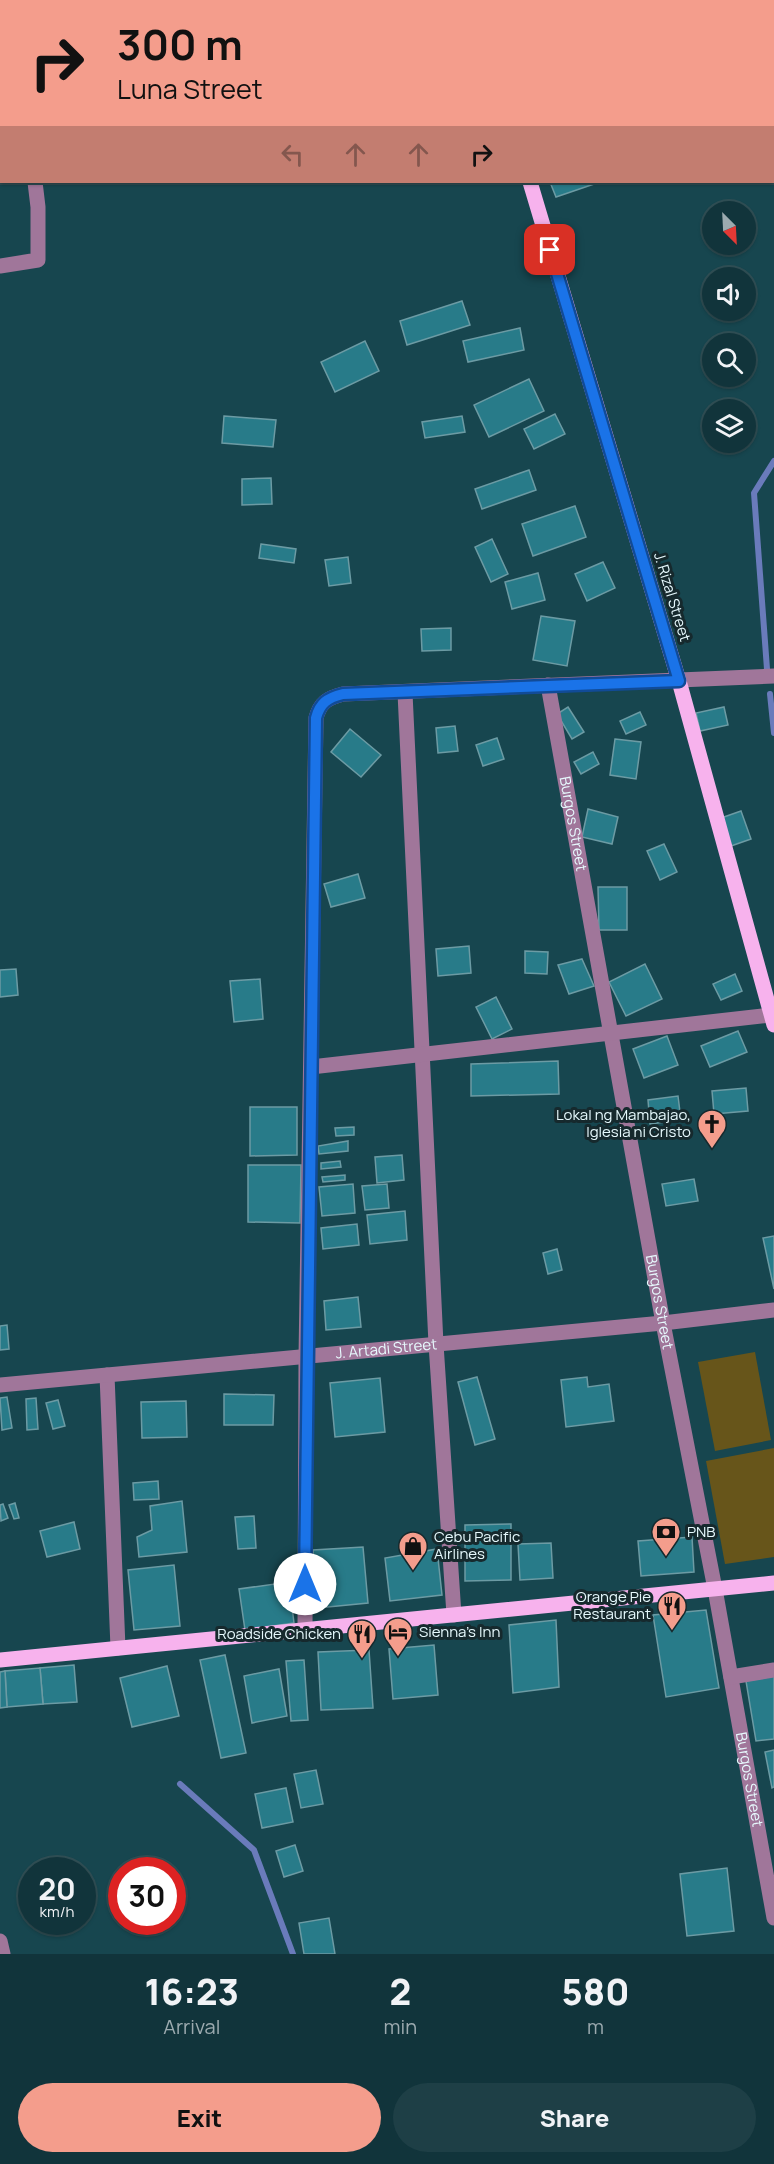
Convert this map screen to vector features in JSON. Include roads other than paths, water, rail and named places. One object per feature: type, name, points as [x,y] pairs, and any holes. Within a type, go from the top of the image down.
[{"type":"main road","name":"J. Rizal Street","points":[[530,183],[679,681],[773,1020]]},
{"type":"main road","points":[[0,1660],[774,1583]]},
{"type":"street","points":[[0,266],[38,260],[38,207],[34,183]]},
{"type":"street","points":[[305,1630],[306,1357],[316,718],[319,709],[324,701],[343,694],[774,676]]},
{"type":"street","name":"Burgos Street","points":[[548,685],[663,1323],[715,1589],[774,1918]]},
{"type":"street","points":[[405,693],[436,1344],[454,1615]]},
{"type":"street","points":[[311,1066],[611,1033],[773,1020]]},
{"type":"street","name":"J. Artadi Street","points":[[0,1385],[663,1323],[774,1310]]},
{"type":"street","points":[[107,1375],[118,1648]]},
{"type":"street","points":[[731,1677],[774,1670]]},
{"type":"street","points":[[0,1941],[3,1954]]},
{"type":"waterway","points":[[767,669],[754,493],[774,461]]},
{"type":"waterway","points":[[770,694],[774,733]]},
{"type":"waterway","points":[[180,1784],[254,1850],[293,1954]]},
{"type":"place","name":"Lokal ng Mambajao, Iglesia ni Cristo","points":[[712,1150]]},
{"type":"place","name":"PNB","points":[[666,1558]]},
{"type":"place","name":"Cebu Pacific Airlines","points":[[413,1572]]},
{"type":"place","name":"Orange Pie Restaurant","points":[[672,1632]]},
{"type":"place","name":"Sienna's Inn","points":[[398,1658]]},
{"type":"place","name":"Roadside Chicken","points":[[362,1660]]}]
